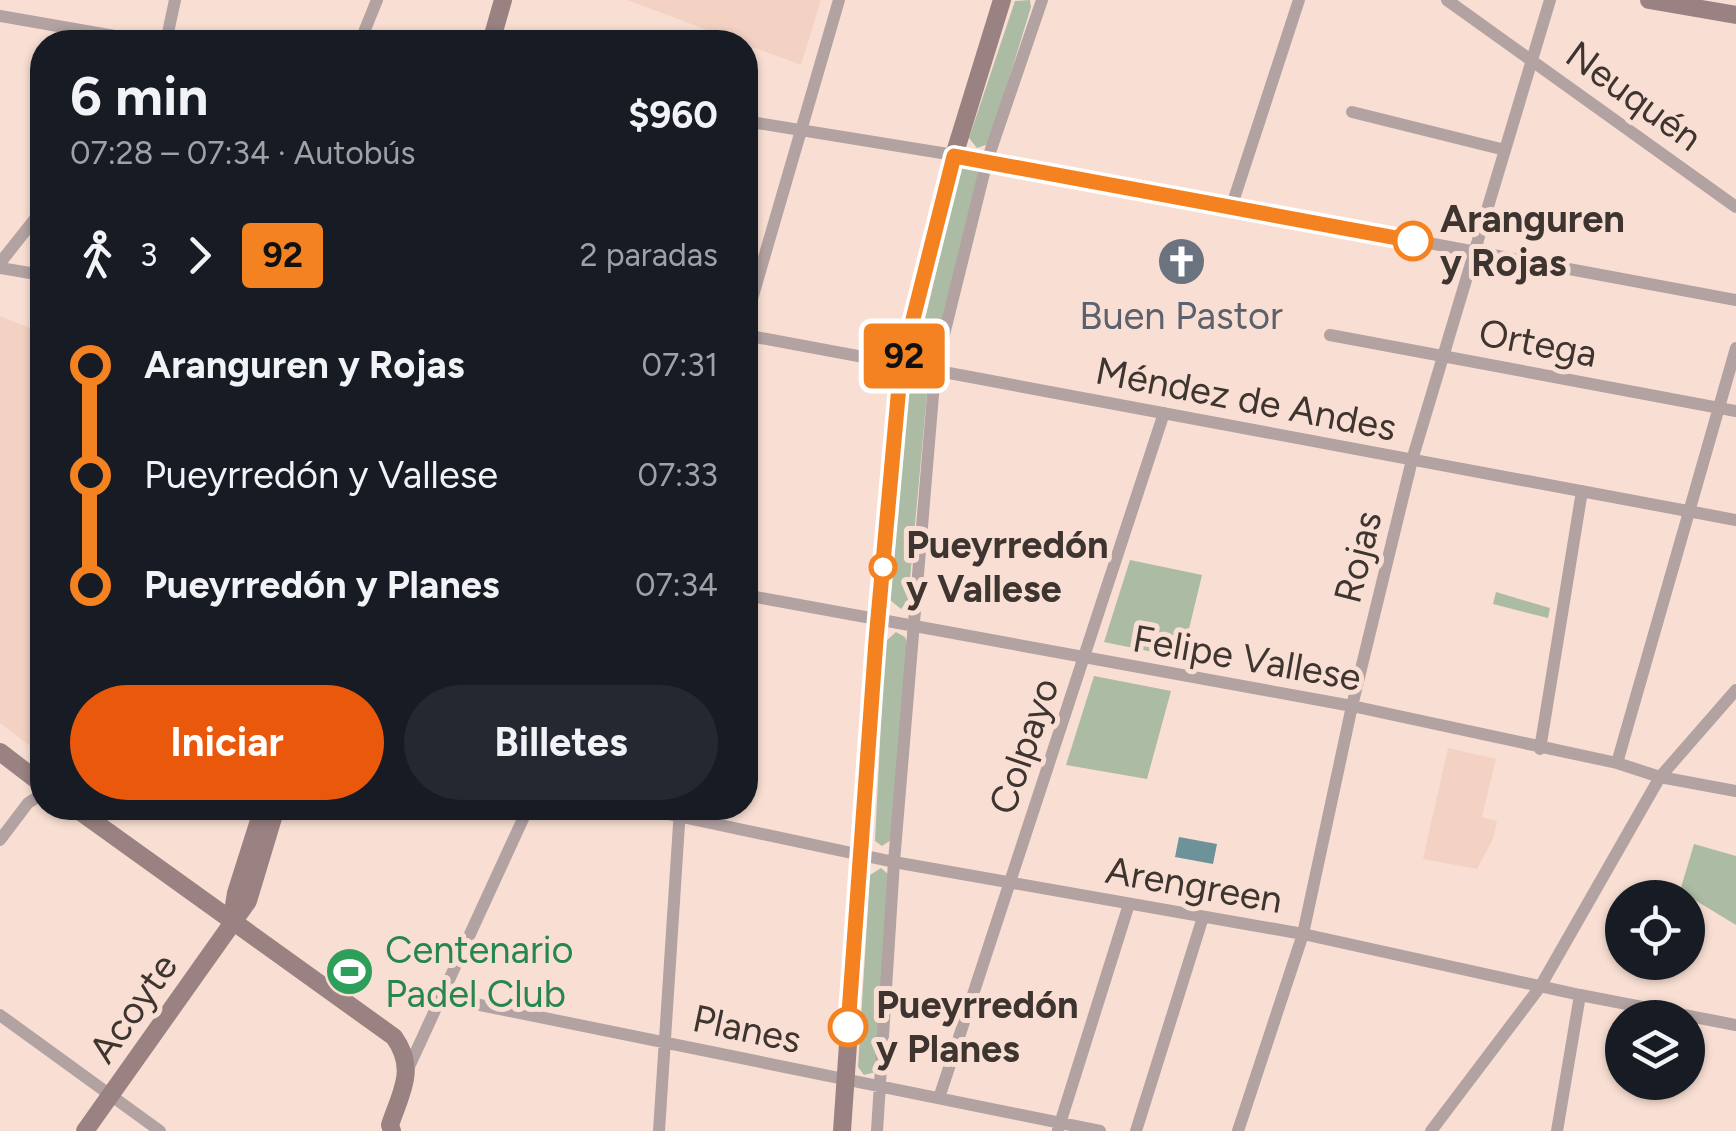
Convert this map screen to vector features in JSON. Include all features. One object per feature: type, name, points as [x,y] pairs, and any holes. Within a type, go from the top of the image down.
[{"type":"main road","points":[[495,30],[504,0]]},
{"type":"main road","points":[[842,1131],[878,619],[902,364],[954,156],[1002,0]]},
{"type":"main road","points":[[1648,0],[1736,15]]},
{"type":"main road","points":[[0,752],[30,775]]},
{"type":"main road","points":[[92,820],[394,1037],[408,1069],[390,1129]]},
{"type":"main road","points":[[232,921],[236,894],[260,820]]},
{"type":"main road","name":"Acoyte","points":[[86,1131],[248,901],[272,820]]},
{"type":"street","points":[[169,30],[175,0]]},
{"type":"street","points":[[365,30],[376,0]]},
{"type":"street","points":[[758,276],[838,0]]},
{"type":"street","points":[[876,1131],[935,370],[987,162],[1042,0]]},
{"type":"street","points":[[1232,208],[1300,0]]},
{"type":"street","name":"Neuquén","points":[[1447,0],[1736,206]]},
{"type":"street","name":"Rojas","points":[[1238,1131],[1303,934],[1352,706],[1412,460],[1550,0]]},
{"type":"street","points":[[0,16],[80,30]]},
{"type":"street","points":[[1352,112],[1504,150]]},
{"type":"street","points":[[758,123],[1736,300]]},
{"type":"street","points":[[30,226],[0,265],[30,272]]},
{"type":"street","name":"Ortega","points":[[1330,335],[1736,411]]},
{"type":"street","name":"Méndez de Andes","points":[[758,337],[1736,520]]},
{"type":"street","points":[[1617,763],[1736,348]]},
{"type":"street","name":"Colpayo","points":[[939,1098],[1164,413]]},
{"type":"street","points":[[1540,749],[1582,491]]},
{"type":"street","name":"Felipe Vallese","points":[[758,597],[1352,706],[1736,791]]},
{"type":"street","points":[[1431,1131],[1540,986],[1660,777],[1736,690]]},
{"type":"street","points":[[0,840],[30,802]]},
{"type":"street","points":[[408,1069],[522,820]]},
{"type":"street","points":[[658,1131],[679,820]]},
{"type":"street","name":"Arengreen","points":[[714,820],[894,862],[1303,934],[1580,996],[1736,1025]]},
{"type":"street","points":[[1058,1127],[1130,904]]},
{"type":"street","points":[[1136,1131],[1203,917]]},
{"type":"street","points":[[1557,1131],[1580,996]]},
{"type":"street","name":"Planes","points":[[441,997],[939,1098],[1058,1127],[1100,1131]]},
{"type":"street","points":[[0,1015],[160,1131]]},
{"type":"shaded area","points":[[627,0],[821,0],[801,65],[758,49],[758,30],[707,30]]},
{"type":"shaded area","points":[[0,316],[30,328],[30,746],[0,723]]},
{"type":"shaded area","points":[[1448,748],[1496,759],[1482,817],[1497,821],[1493,839],[1477,869],[1423,859]]},
{"type":"green space","points":[[1030,0],[989,144],[977,148],[969,138],[1015,1]]},
{"type":"green space","points":[[967,164],[978,170],[979,175],[932,358],[922,360],[917,354],[960,170]]},
{"type":"green space","points":[[913,379],[928,383],[908,601],[901,609],[890,600],[909,384]]},
{"type":"green space","points":[[1130,560],[1202,575],[1182,658],[1104,642]]},
{"type":"green space","points":[[1496,592],[1550,608],[1548,618],[1493,604]]},
{"type":"green space","points":[[896,632],[907,643],[891,840],[882,846],[875,841],[885,642]]},
{"type":"green space","points":[[1094,676],[1171,691],[1147,779],[1066,765]]},
{"type":"green space","points":[[1694,844],[1736,856],[1736,925],[1705,906],[1705,880],[1683,880]]},
{"type":"green space","points":[[881,868],[889,875],[876,1072],[864,1075],[858,1067],[870,875]]},
{"type":"water","points":[[1179,837],[1217,844],[1213,864],[1175,857]]},
{"type":"bus line","name":"92","points":[[848,1027],[899,386],[954,156],[1413,241]]},
{"type":"place","name":"Aranguren y Rojas","points":[[1413,241]]},
{"type":"place","name":"Buen Pastor","points":[[1181,262]]},
{"type":"place","name":"Pueyrredón y Vallese","points":[[883,567]]},
{"type":"place","name":"Centenario Padel Club","points":[[350,972]]},
{"type":"place","name":"Pueyrredón y Planes","points":[[848,1027]]}]
